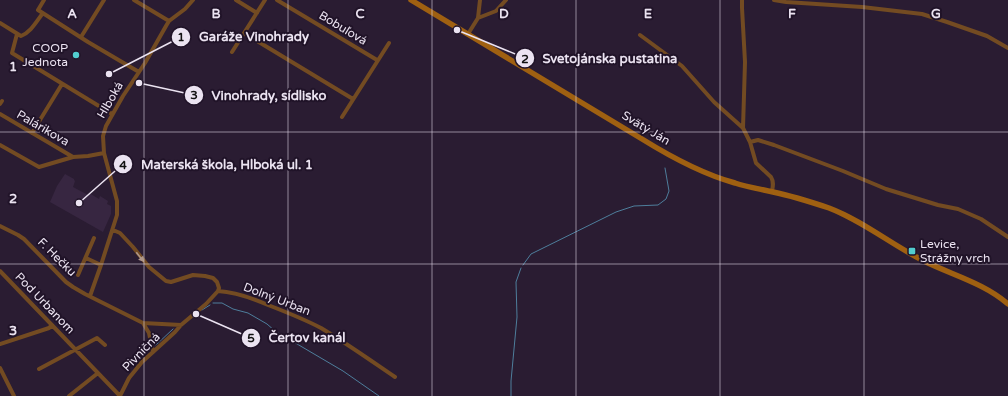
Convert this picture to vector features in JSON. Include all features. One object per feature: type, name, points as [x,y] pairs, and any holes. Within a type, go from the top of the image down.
[{"type":"main road","name":"Svätý Ján","points":[[412,0],[671,157],[718,178],[741,185],[772,191],[838,212],[920,259],[991,292],[1008,304]]},
{"type":"street","points":[[44,0],[38,10],[81,38],[139,72]]},
{"type":"street","points":[[81,38],[104,0]]},
{"type":"street","points":[[134,0],[169,21]]},
{"type":"street","name":"Hlboká","points":[[90,296],[117,215],[117,201],[104,153],[103,136],[106,126],[169,21],[185,9],[193,0]]},
{"type":"street","points":[[236,0],[257,13]]},
{"type":"street","points":[[232,52],[265,0]]},
{"type":"street","name":"Bobuľová","points":[[277,0],[377,60]]},
{"type":"street","points":[[468,34],[478,18],[480,0]]},
{"type":"street","points":[[478,18],[496,11],[506,0]]},
{"type":"street","points":[[742,0],[746,62],[743,128]]},
{"type":"street","points":[[774,0],[862,7],[922,14],[987,36],[1008,48]]},
{"type":"street","points":[[0,24],[21,36],[27,33],[43,13]]},
{"type":"street","points":[[244,33],[353,99]]},
{"type":"street","points":[[17,34],[12,53],[112,114]]},
{"type":"street","points":[[640,35],[682,66],[714,102],[743,128],[750,142],[756,163],[773,179],[772,191]]},
{"type":"street","points":[[342,117],[388,42]]},
{"type":"street","points":[[32,133],[62,84]]},
{"type":"street","name":"Palárikova","points":[[1,117],[32,133],[72,157]]},
{"type":"street","points":[[750,142],[758,140],[774,145],[886,189],[938,205],[958,209],[981,220],[1008,237]]},
{"type":"street","name":"Palárikova","points":[[0,145],[39,167],[72,157],[104,153]]},
{"type":"street","name":"F. Hečku","points":[[0,226],[24,239],[66,282],[73,287],[143,323],[181,325]]},
{"type":"street","points":[[113,230],[120,233],[148,267],[166,281],[171,282],[199,275],[210,277],[217,282],[219,288],[218,291],[206,304],[181,325]]},
{"type":"street","points":[[78,275],[94,238]]},
{"type":"street","points":[[86,258],[101,265]]},
{"type":"street","name":"Pod Urbanom","points":[[0,271],[120,396]]},
{"type":"street","name":"Dolný Urban","points":[[218,291],[248,297],[299,317],[343,342],[395,377]]},
{"type":"street","points":[[143,323],[148,333],[153,352]]},
{"type":"street","points":[[0,344],[49,328],[52,325]]},
{"type":"street","name":"Pivničná","points":[[120,396],[129,378],[142,362],[176,332],[181,325]]},
{"type":"street","name":"Pod Urbanom","points":[[39,369],[97,338],[105,345]]},
{"type":"street","points":[[0,368],[14,396]]},
{"type":"street","points":[[69,396],[98,373]]},
{"type":"shaded area","points":[[65,174],[74,179],[75,181],[73,187],[88,195],[89,193],[99,199],[100,196],[108,201],[107,204],[111,206],[111,214],[103,232],[50,202],[57,186]]},
{"type":"waterway","points":[[523,265],[531,254],[616,212],[634,206],[658,205],[666,199],[669,191],[665,168]]},
{"type":"waterway","points":[[511,396],[517,317],[516,282],[521,268]]},
{"type":"waterway","points":[[213,303],[222,303],[233,309],[248,313],[267,324],[275,331],[343,371],[379,396]]},
{"type":"waterway","points":[[202,310],[210,305]]},
{"type":"waterway","points":[[156,345],[173,329]]},
{"type":"place","name":"Svetojánska pustatina","points":[[457,30]]},
{"type":"place","name":"COOP Jednota","points":[[76,55]]},
{"type":"place","name":"Garáže Vinohrady","points":[[109,74]]},
{"type":"place","name":"Vinohrady, sídlisko","points":[[139,83]]},
{"type":"place","name":"Materská škola, Hlboká ul. 1","points":[[79,203]]},
{"type":"place","name":"Levice, Strážny vrch","points":[[912,251]]},
{"type":"place","name":"Čertov kanál","points":[[196,314]]}]
